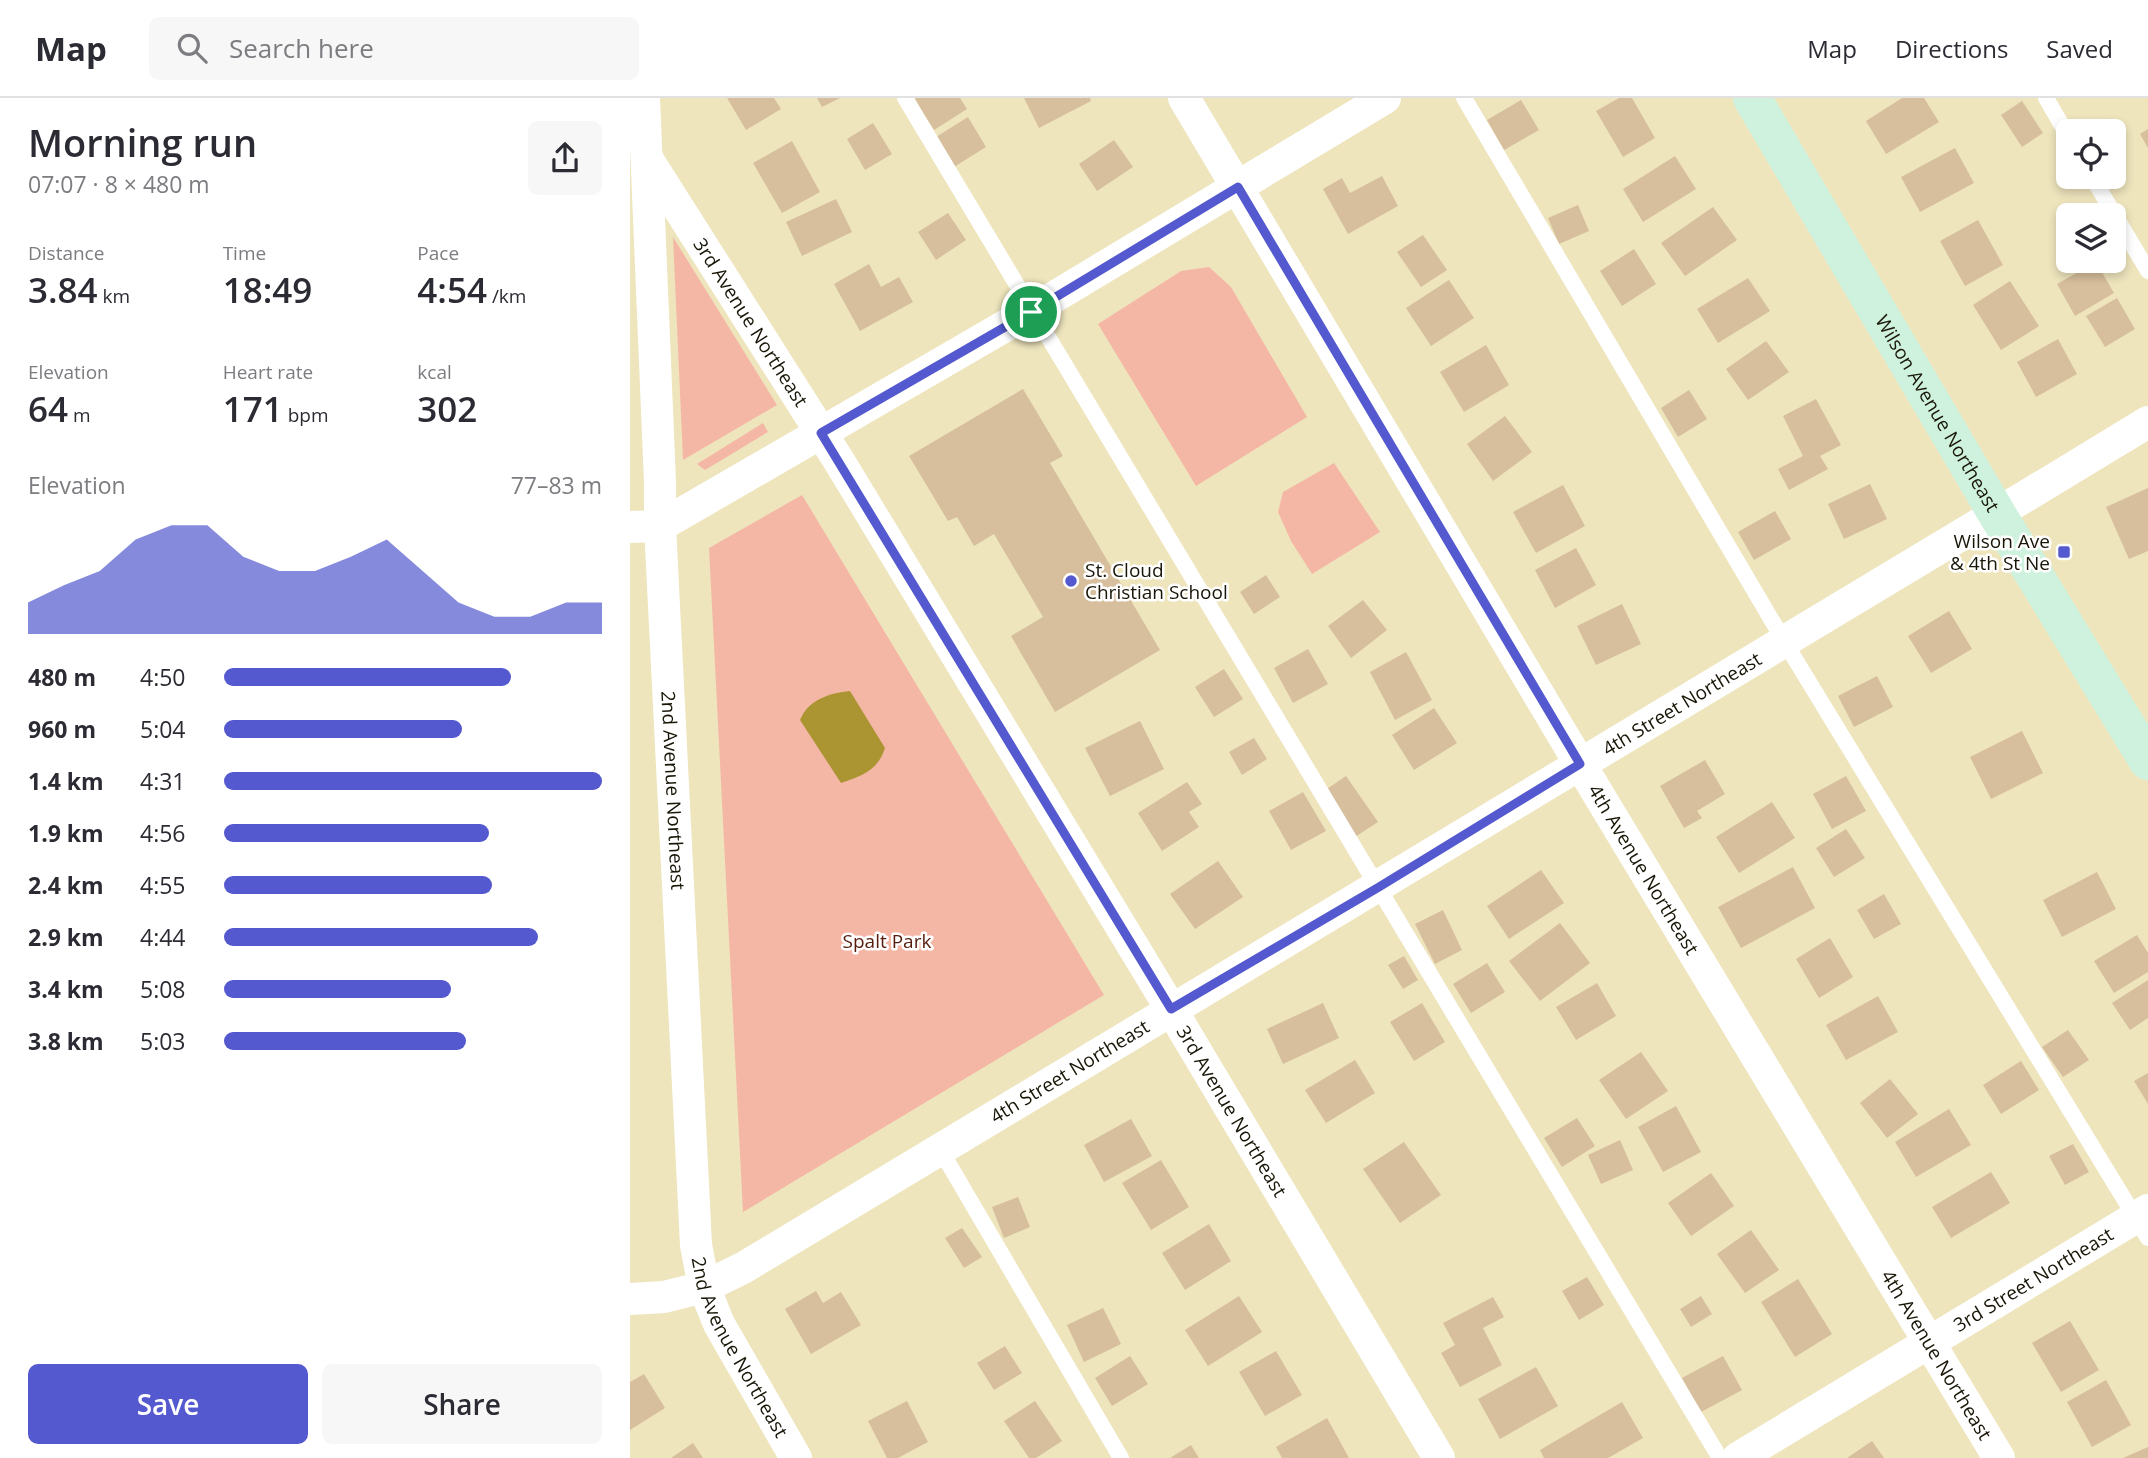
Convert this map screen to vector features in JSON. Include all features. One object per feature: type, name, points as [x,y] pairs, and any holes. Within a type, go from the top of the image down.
[{"type":"street","name":"2nd Avenue Northeast","points":[[644,98],[648,160],[645,526],[696,1245],[704,1287],[719,1324],[796,1458]]},
{"type":"street","name":"4th Avenue Northeast","points":[[1184,98],[1580,764],[1999,1458]]},
{"type":"street","points":[[645,526],[821,433],[1031,312],[1385,98]]},
{"type":"street","name":"Wilson Avenue Northeast","points":[[1752,98],[1997,514],[2148,761]]},
{"type":"street","name":"3rd Avenue Northeast","points":[[648,160],[821,433],[1171,1009],[1439,1458]]},
{"type":"street","name":"4th Street Northeast","points":[[630,1299],[664,1297],[704,1287],[743,1268],[2148,422]]},
{"type":"street","name":"3rd Street Northeast","points":[[1738,1458],[1929,1341],[2144,1222]]},
{"type":"lane","points":[[905,98],[1720,1458]]},
{"type":"lane","points":[[1464,98],[1784,640],[2144,1222]]},
{"type":"lane","points":[[2046,98],[2058,119]]},
{"type":"lane","points":[[2099,189],[2148,271]]},
{"type":"lane","points":[[940,1149],[1121,1458]]},
{"type":"green space","points":[[673,237],[777,405],[683,460]]},
{"type":"green space","points":[[1209,267],[1231,287],[1307,417],[1196,486],[1098,324],[1181,271]]},
{"type":"green space","points":[[763,423],[768,432],[705,470],[697,464]]},
{"type":"green space","points":[[1334,463],[1380,532],[1312,574],[1291,541],[1278,512],[1283,492]]},
{"type":"green space","name":"Spalt Park","points":[[802,495],[1104,995],[743,1212],[709,548]]},
{"type":"shaded area","points":[[850,691],[885,748],[874,767],[841,783],[800,720],[808,707],[820,699]]},
{"type":"building","points":[[727,98],[774,98],[781,109],[746,130]]},
{"type":"building","points":[[817,98],[840,98],[822,107]]},
{"type":"building","points":[[960,98],[967,109],[934,130],[914,99]]},
{"type":"building","points":[[1024,98],[1090,98],[1091,101],[1039,128]]},
{"type":"building","points":[[1619,98],[1632,98],[1655,138],[1623,157],[1596,111]]},
{"type":"building","points":[[1902,98],[1924,98],[1939,122],[1886,154],[1866,121]]},
{"type":"building","points":[[1521,100],[1539,130],[1504,150],[1487,120]]},
{"type":"building","points":[[2022,101],[2043,133],[2022,147],[2001,115]]},
{"type":"building","points":[[968,117],[986,147],[954,167],[936,137]]},
{"type":"building","points":[[873,123],[892,154],[865,170],[847,139]]},
{"type":"building","points":[[2148,129],[2148,148],[2140,134]]},
{"type":"building","points":[[1114,140],[1133,167],[1097,191],[1079,164]]},
{"type":"building","points":[[792,141],[820,192],[782,213],[753,163]]},
{"type":"building","points":[[1955,148],[1974,183],[1920,212],[1901,177]]},
{"type":"building","points":[[1675,156],[1696,189],[1643,222],[1623,189]]},
{"type":"building","points":[[1382,176],[1398,206],[1348,234],[1323,189],[1342,178],[1350,193]]},
{"type":"building","points":[[836,199],[852,232],[802,256],[786,222]]},
{"type":"building","points":[[1578,205],[1589,231],[1559,244],[1548,218]]},
{"type":"building","points":[[1713,207],[1737,240],[1685,276],[1661,243]]},
{"type":"building","points":[[948,213],[966,240],[936,260],[918,232]]},
{"type":"building","points":[[1978,220],[2003,265],[1965,286],[1940,241]]},
{"type":"building","points":[[1423,235],[1447,270],[1421,287],[1397,252]]},
{"type":"building","points":[[1634,249],[1656,284],[1622,306],[1600,271]]},
{"type":"building","points":[[869,264],[881,287],[899,277],[913,302],[860,331],[834,284]]},
{"type":"building","points":[[2076,273],[2102,273],[2114,293],[2075,316],[2057,284]]},
{"type":"building","points":[[1748,278],[1770,311],[1718,343],[1697,309]]},
{"type":"building","points":[[1449,280],[1474,318],[1431,346],[1406,308]]},
{"type":"building","points":[[2010,281],[2039,326],[2001,350],[1973,305]]},
{"type":"building","points":[[2117,298],[2135,329],[2105,347],[2086,316]]},
{"type":"building","points":[[2058,339],[2077,374],[2036,397],[2017,362]]},
{"type":"building","points":[[1766,341],[1789,372],[1748,400],[1726,369]]},
{"type":"building","points":[[1486,345],[1509,385],[1464,412],[1440,372]]},
{"type":"building","name":"St. Cloud Christian School","points":[[1023,389],[1063,456],[1050,463],[1160,650],[1055,712],[1011,636],[1043,617],[994,534],[974,546],[957,517],[948,521],[909,456]]},
{"type":"building","points":[[1689,390],[1707,419],[1678,437],[1661,408]]},
{"type":"building","points":[[1816,399],[1841,445],[1820,456],[1828,469],[1789,490],[1778,469],[1803,456],[1783,416]]},
{"type":"building","points":[[1505,416],[1532,452],[1493,481],[1467,444]]},
{"type":"building","points":[[1870,484],[1887,519],[1844,539],[1828,504]]},
{"type":"building","points":[[1563,485],[1585,526],[1536,553],[1513,512]]},
{"type":"building","points":[[2148,488],[2148,551],[2129,559],[2106,507]]},
{"type":"building","points":[[1775,511],[1791,539],[1754,560],[1738,532]]},
{"type":"building","points":[[1576,548],[1596,585],[1555,608],[1535,570]]},
{"type":"building","points":[[1266,575],[1280,597],[1254,614],[1240,592]]},
{"type":"building","points":[[1363,600],[1387,630],[1351,658],[1328,626]]},
{"type":"building","points":[[1622,604],[1641,644],[1596,665],[1577,626]]},
{"type":"building","points":[[1949,611],[1972,649],[1931,673],[1908,636]]},
{"type":"building","points":[[1308,649],[1328,684],[1293,703],[1274,668]]},
{"type":"building","points":[[1406,652],[1432,700],[1395,720],[1370,672]]},
{"type":"building","points":[[1224,669],[1243,699],[1214,717],[1195,687]]},
{"type":"building","points":[[1877,676],[1893,707],[1854,727],[1838,696]]},
{"type":"building","points":[[1434,708],[1457,743],[1414,770],[1392,735]]},
{"type":"building","points":[[1140,721],[1164,769],[1110,796],[1085,748]]},
{"type":"building","points":[[2022,731],[2043,773],[1991,799],[1970,757]]},
{"type":"building","points":[[1254,738],[1267,759],[1242,775],[1229,752]]},
{"type":"building","points":[[1705,760],[1725,794],[1697,811],[1702,818],[1684,828],[1660,786]]},
{"type":"building","points":[[1346,776],[1378,822],[1355,837],[1324,791]]},
{"type":"building","points":[[1846,776],[1866,811],[1832,829],[1813,794]]},
{"type":"building","points":[[1187,782],[1202,804],[1189,812],[1199,827],[1162,851],[1138,813]]},
{"type":"building","points":[[1303,792],[1326,831],[1291,850],[1269,811]]},
{"type":"building","points":[[1772,802],[1795,838],[1739,873],[1716,837]]},
{"type":"building","points":[[1846,829],[1865,858],[1834,877],[1816,848]]},
{"type":"building","points":[[1218,861],[1243,897],[1195,929],[1170,894]]},
{"type":"building","points":[[1793,867],[1815,908],[1741,948],[1718,907]]},
{"type":"building","points":[[1541,870],[1564,903],[1509,939],[1487,906]]},
{"type":"building","points":[[2097,872],[2116,909],[2062,937],[2043,900]]},
{"type":"building","points":[[1884,894],[1901,924],[1874,939],[1857,910]]},
{"type":"building","points":[[1443,910],[1462,950],[1435,964],[1415,924]]},
{"type":"building","points":[[1560,923],[1590,963],[1540,1001],[1509,961]]},
{"type":"building","points":[[2137,935],[2148,953],[2148,972],[2114,993],[2094,961]]},
{"type":"building","points":[[1830,938],[1853,977],[1819,998],[1796,959]]},
{"type":"building","points":[[1404,956],[1418,980],[1403,989],[1388,965]]},
{"type":"building","points":[[1487,963],[1505,992],[1471,1013],[1453,984]]},
{"type":"building","points":[[2148,980],[2148,1018],[2130,1030],[2112,1003]]},
{"type":"building","points":[[1597,983],[1616,1016],[1576,1040],[1556,1007]]},
{"type":"building","points":[[1878,996],[1898,1032],[1846,1060],[1826,1025]]},
{"type":"building","points":[[1323,1003],[1339,1038],[1283,1064],[1267,1029]]},
{"type":"building","points":[[1422,1003],[1445,1042],[1414,1061],[1390,1022]]},
{"type":"building","points":[[2068,1030],[2089,1060],[2063,1077],[2042,1047]]},
{"type":"building","points":[[1641,1052],[1668,1091],[1626,1119],[1599,1080]]},
{"type":"building","points":[[1355,1060],[1375,1093],[1326,1123],[1305,1090]]},
{"type":"building","points":[[2021,1061],[2039,1090],[2001,1114],[1983,1085]]},
{"type":"building","points":[[2148,1073],[2148,1104],[2134,1081]]},
{"type":"building","points":[[1890,1079],[1918,1114],[1887,1138],[1860,1103]]},
{"type":"building","points":[[1676,1106],[1701,1152],[1663,1172],[1638,1127]]},
{"type":"building","points":[[1949,1109],[1971,1145],[1916,1177],[1895,1142]]},
{"type":"building","points":[[1577,1118],[1595,1146],[1562,1167],[1544,1138]]},
{"type":"building","points":[[1131,1119],[1152,1156],[1104,1182],[1084,1145]]},
{"type":"building","points":[[1620,1140],[1633,1170],[1601,1184],[1588,1155]]},
{"type":"building","points":[[1404,1142],[1441,1195],[1400,1223],[1363,1169]]},
{"type":"building","points":[[2073,1144],[2089,1172],[2065,1185],[2049,1156]]},
{"type":"building","points":[[1161,1160],[1189,1207],[1151,1230],[1122,1183]]},
{"type":"building","points":[[1991,1172],[2010,1203],[1951,1238],[1932,1207]]},
{"type":"building","points":[[1711,1173],[1734,1206],[1691,1236],[1668,1203]]},
{"type":"building","points":[[1018,1197],[1030,1227],[1004,1238],[992,1207]]},
{"type":"building","points":[[1209,1224],[1231,1261],[1185,1290],[1162,1253]]},
{"type":"building","points":[[962,1228],[982,1257],[964,1268],[945,1238]]},
{"type":"building","points":[[1751,1230],[1779,1270],[1745,1293],[1717,1254]]},
{"type":"building","points":[[1587,1277],[1604,1305],[1579,1320],[1562,1291]]},
{"type":"building","points":[[1798,1279],[1832,1334],[1795,1357],[1761,1302]]},
{"type":"building","points":[[816,1291],[823,1303],[841,1292],[861,1325],[811,1354],[785,1309]]},
{"type":"building","points":[[1239,1296],[1262,1332],[1208,1366],[1185,1330]]},
{"type":"building","points":[[1701,1296],[1712,1314],[1691,1327],[1680,1309]]},
{"type":"building","points":[[1493,1297],[1504,1317],[1483,1328],[1502,1365],[1460,1387],[1441,1353],[1455,1345],[1443,1323]]},
{"type":"building","points":[[1103,1308],[1121,1344],[1084,1362],[1067,1325]]},
{"type":"building","points":[[2070,1321],[2099,1370],[2061,1392],[2032,1343]]},
{"type":"building","points":[[1005,1346],[1022,1373],[994,1390],[977,1363]]},
{"type":"building","points":[[1276,1351],[1302,1395],[1265,1416],[1239,1372]]},
{"type":"building","points":[[1130,1356],[1148,1384],[1112,1406],[1095,1378]]},
{"type":"building","points":[[1723,1356],[1742,1390],[1701,1412],[1682,1378]]},
{"type":"building","points":[[1536,1367],[1558,1406],[1500,1439],[1478,1399]]},
{"type":"building","points":[[644,1374],[665,1408],[630,1430],[630,1382]]},
{"type":"building","points":[[2106,1380],[2131,1425],[2092,1447],[2067,1402]]},
{"type":"building","points":[[907,1401],[928,1442],[898,1458],[887,1458],[868,1421]]},
{"type":"building","points":[[1035,1401],[1062,1441],[1036,1458],[1029,1458],[1004,1421]]},
{"type":"building","points":[[1622,1402],[1643,1438],[1608,1458],[1544,1458],[1540,1450]]},
{"type":"building","points":[[1327,1418],[1349,1458],[1282,1458],[1276,1447]]},
{"type":"building","points":[[1872,1441],[1884,1458],[1847,1458]]},
{"type":"building","points":[[693,1443],[703,1458],[671,1458]]},
{"type":"building","points":[[1191,1445],[1199,1458],[1170,1458]]},
{"type":"building","points":[[2148,1447],[2148,1458],[2123,1458]]},
{"type":"place","name":"Wilson Ave & 4th St Ne","points":[[2064,552]]},
{"type":"place","name":"St. Cloud Christian School","points":[[1071,581]]},
{"type":"route","points":[[1238,187],[1580,764],[1379,887],[1171,1009],[821,433],[1031,312],[1238,187]]}]
